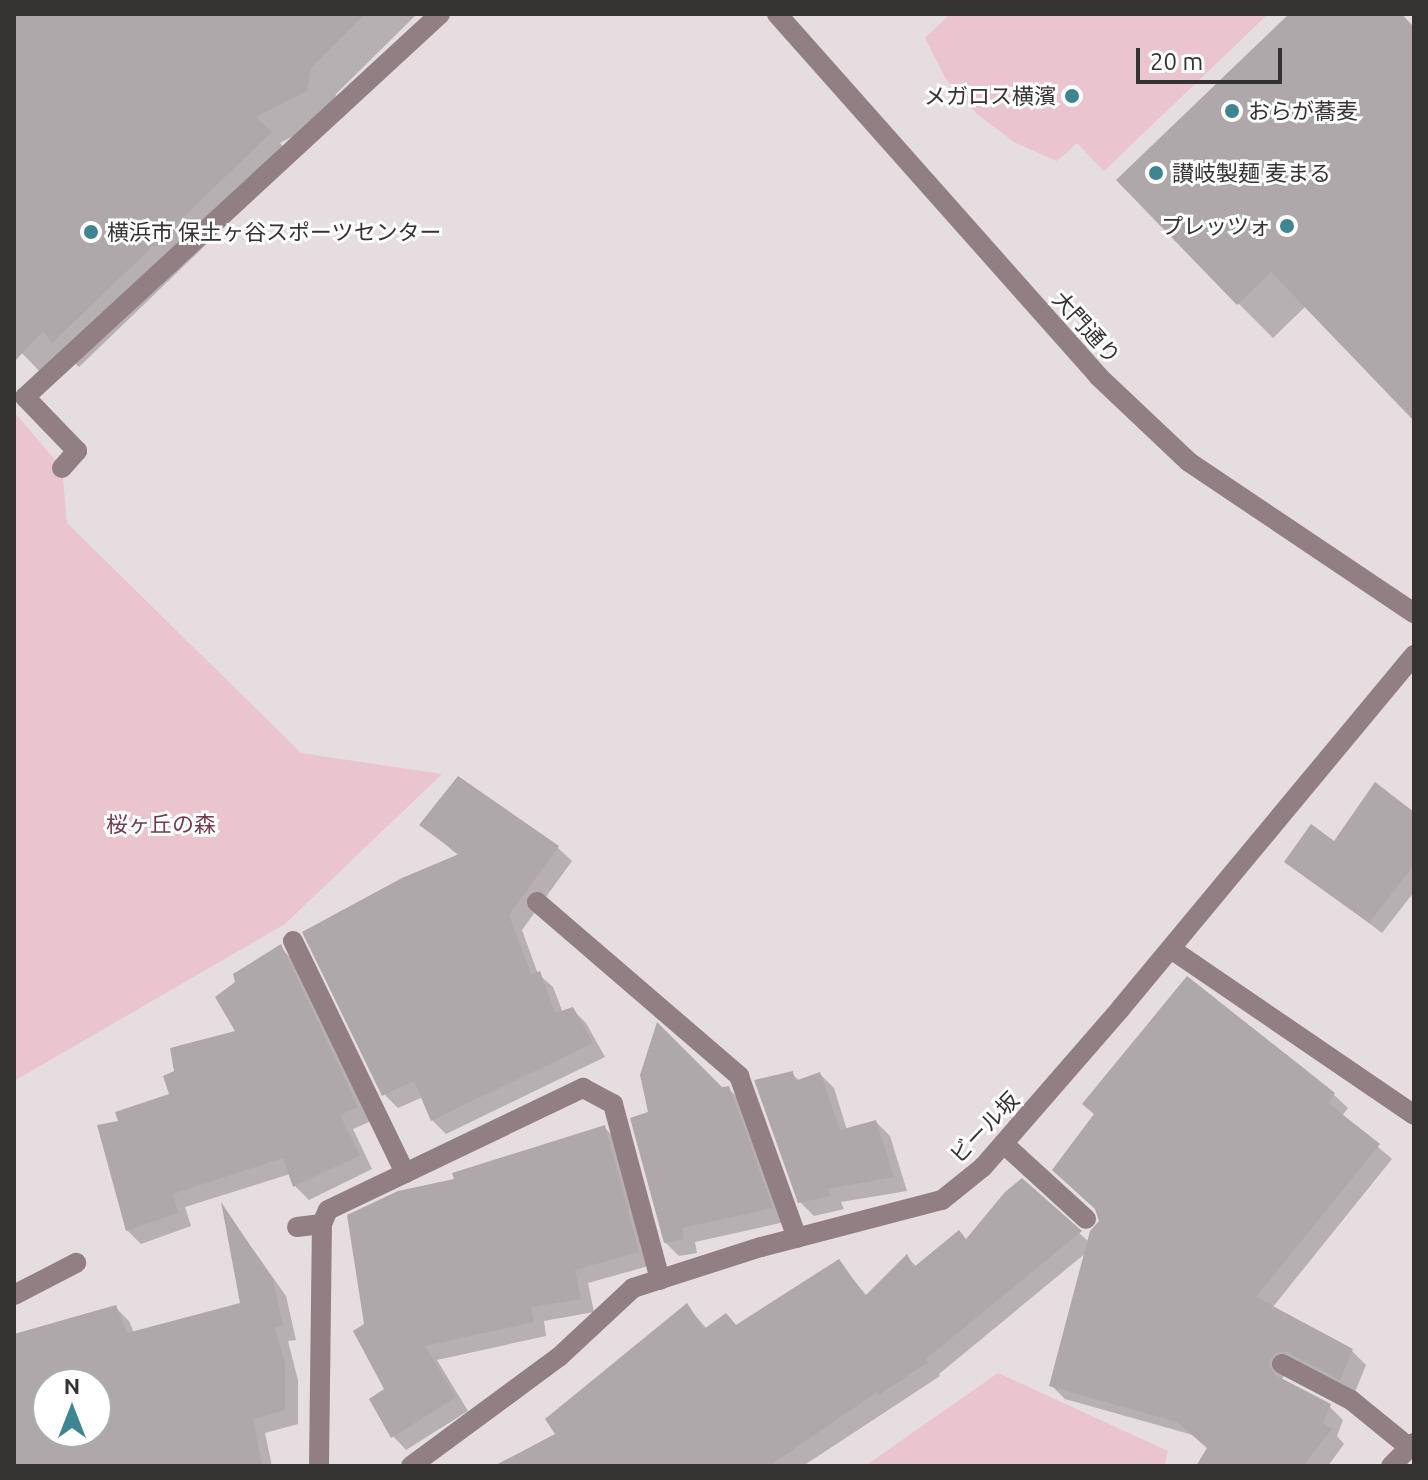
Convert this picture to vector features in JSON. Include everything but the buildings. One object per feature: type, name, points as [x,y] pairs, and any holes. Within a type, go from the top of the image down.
[{"type":"street","points":[[62,468],[77,451],[25,397],[440,14]]},
{"type":"street","name":"大門通り","points":[[777,14],[1109,387],[1189,462],[1414,613]]},
{"type":"street","name":"ビール坂","points":[[411,1466],[559,1357],[633,1288],[797,1238],[942,1200],[983,1167],[1171,949],[1414,655]]},
{"type":"street","points":[[537,902],[739,1076],[797,1238]]},
{"type":"street","points":[[293,941],[405,1173]]},
{"type":"street","points":[[1171,949],[1414,1115]]},
{"type":"street","points":[[319,1466],[322,1224],[328,1210],[583,1088],[613,1104],[660,1280]]},
{"type":"street","points":[[1004,1144],[1086,1219]]},
{"type":"street","points":[[297,1227],[322,1224]]},
{"type":"street","points":[[14,1295],[76,1263]]},
{"type":"street","points":[[1282,1364],[1351,1400],[1412,1446],[1391,1466]]},
{"type":"green space","name":"メガロス横濱","points":[[950,14],[1268,14],[1104,171],[1077,143],[1057,161],[1014,142],[977,114],[946,79],[925,38]]},
{"type":"green space","name":"桜ヶ丘の森","points":[[14,412],[62,468],[67,523],[301,753],[442,774],[285,924],[14,1081]]},
{"type":"green space","points":[[998,1373],[1168,1451],[1164,1466],[865,1466]]},
{"type":"place","name":"メガロス横濱","points":[[1072,96]]},
{"type":"place","name":"おらが蕎麦","points":[[1232,111]]},
{"type":"place","name":"讃岐製麺 麦まる","points":[[1156,173]]},
{"type":"place","name":"プレッツォ","points":[[1287,226]]},
{"type":"place","name":"横浜市 保土ヶ谷スポーツセンター","points":[[91,232]]}]
